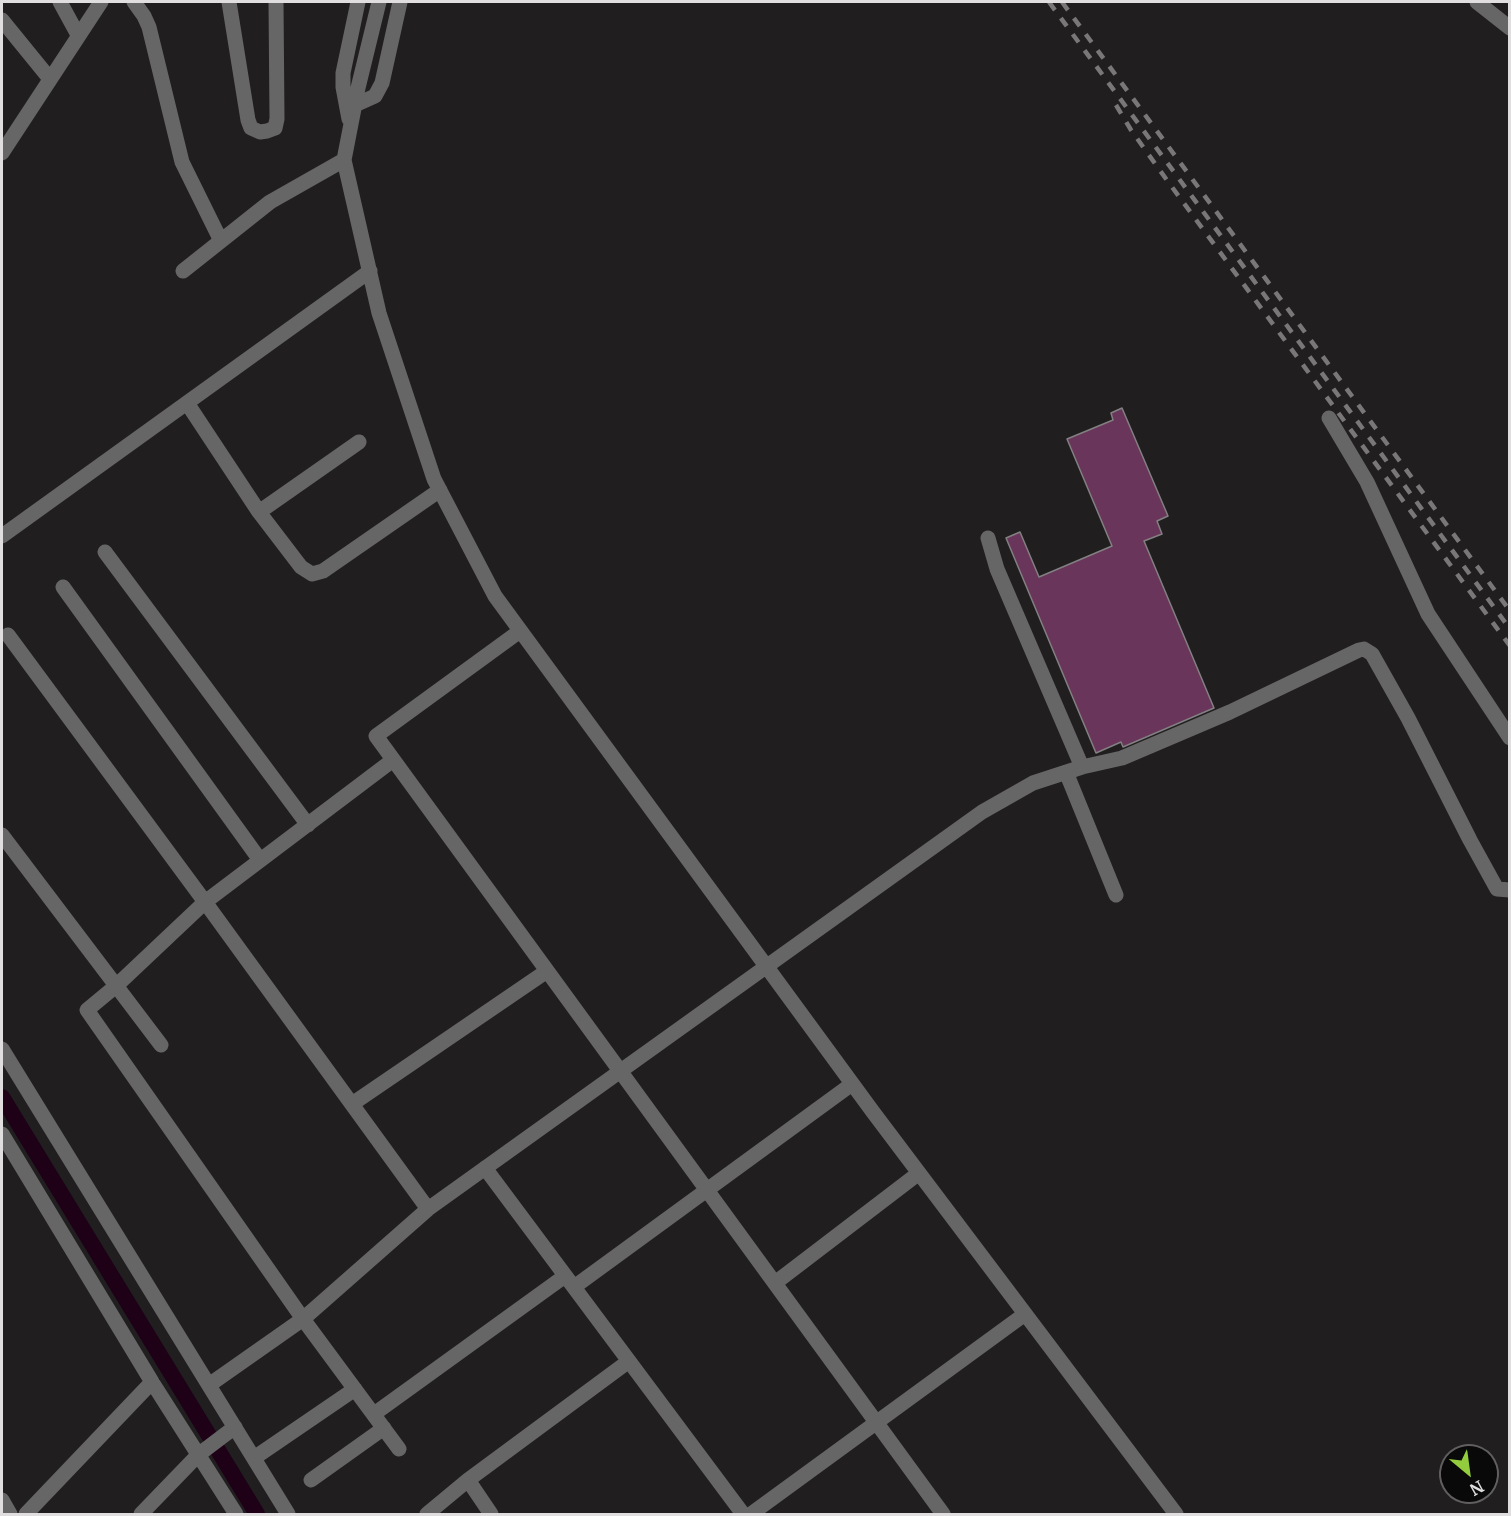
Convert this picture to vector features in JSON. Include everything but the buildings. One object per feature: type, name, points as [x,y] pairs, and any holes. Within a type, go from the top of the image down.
[{"type":"street","points":[[60,2],[78,35]]},
{"type":"street","points":[[4,143],[101,2]]},
{"type":"street","points":[[134,2],[149,27],[182,162],[221,241]]},
{"type":"street","points":[[229,2],[248,120],[252,128],[260,132],[267,132],[275,128],[278,119],[276,2]]},
{"type":"street","points":[[350,127],[343,73],[358,2]]},
{"type":"street","points":[[379,2],[358,88],[344,160],[379,313],[434,479],[495,596],[852,1084],[1176,1515]]},
{"type":"street","points":[[355,105],[375,96],[382,83],[400,2]]},
{"type":"street","points":[[1477,2],[1509,28]]},
{"type":"street","points":[[2,20],[50,79]]},
{"type":"street","points":[[183,271],[270,202],[344,160]]},
{"type":"street","points":[[2,536],[370,271]]},
{"type":"street","points":[[186,403],[259,512],[301,567],[312,574],[323,571],[440,490]]},
{"type":"street","points":[[1329,418],[1367,482],[1428,614],[1509,738]]},
{"type":"street","points":[[259,512],[359,442]]},
{"type":"street","points":[[988,538],[997,569],[1082,767]]},
{"type":"street","points":[[105,552],[308,825]]},
{"type":"street","points":[[63,587],[260,860]]},
{"type":"street","points":[[520,631],[376,736],[944,1515]]},
{"type":"street","points":[[8,635],[428,1209]]},
{"type":"street","points":[[209,1385],[303,1319],[428,1209],[982,812],[1033,783],[1082,767],[1122,758],[1230,712],[1350,654],[1364,649],[1372,654],[1497,889],[1509,890]]},
{"type":"street","points":[[393,760],[205,902],[117,986],[87,1010],[303,1319],[399,1449]]},
{"type":"street","points":[[1066,772],[1116,895]]},
{"type":"street","points":[[2,835],[161,1045]]},
{"type":"street","points":[[352,1104],[547,971]]},
{"type":"street","points":[[2,1048],[209,1385],[230,1430],[254,1458],[288,1515]]},
{"type":"street","points":[[374,1414],[707,1190],[852,1084]]},
{"type":"street","points":[[2,1134],[152,1382],[201,1452],[236,1515]]},
{"type":"street","points":[[486,1168],[743,1515]]},
{"type":"street","points":[[775,1283],[919,1173]]},
{"type":"street","points":[[751,1515],[1025,1314]]},
{"type":"street","points":[[427,1515],[468,1480],[629,1361]]},
{"type":"street","points":[[26,1515],[152,1382]]},
{"type":"street","points":[[254,1458],[356,1389]]},
{"type":"street","points":[[311,1480],[384,1428]]},
{"type":"street","points":[[141,1515],[201,1452],[230,1430]]},
{"type":"street","points":[[468,1480],[491,1515]]},
{"type":"street","points":[[2,1500],[10,1515]]},
{"type":"waterway","points":[[2,1097],[257,1514]]},
{"type":"railway","points":[[1049,2],[1510,629]]},
{"type":"railway","points":[[1062,2],[1510,611]]},
{"type":"railway","points":[[1116,105],[1169,183],[1510,646]]}]
